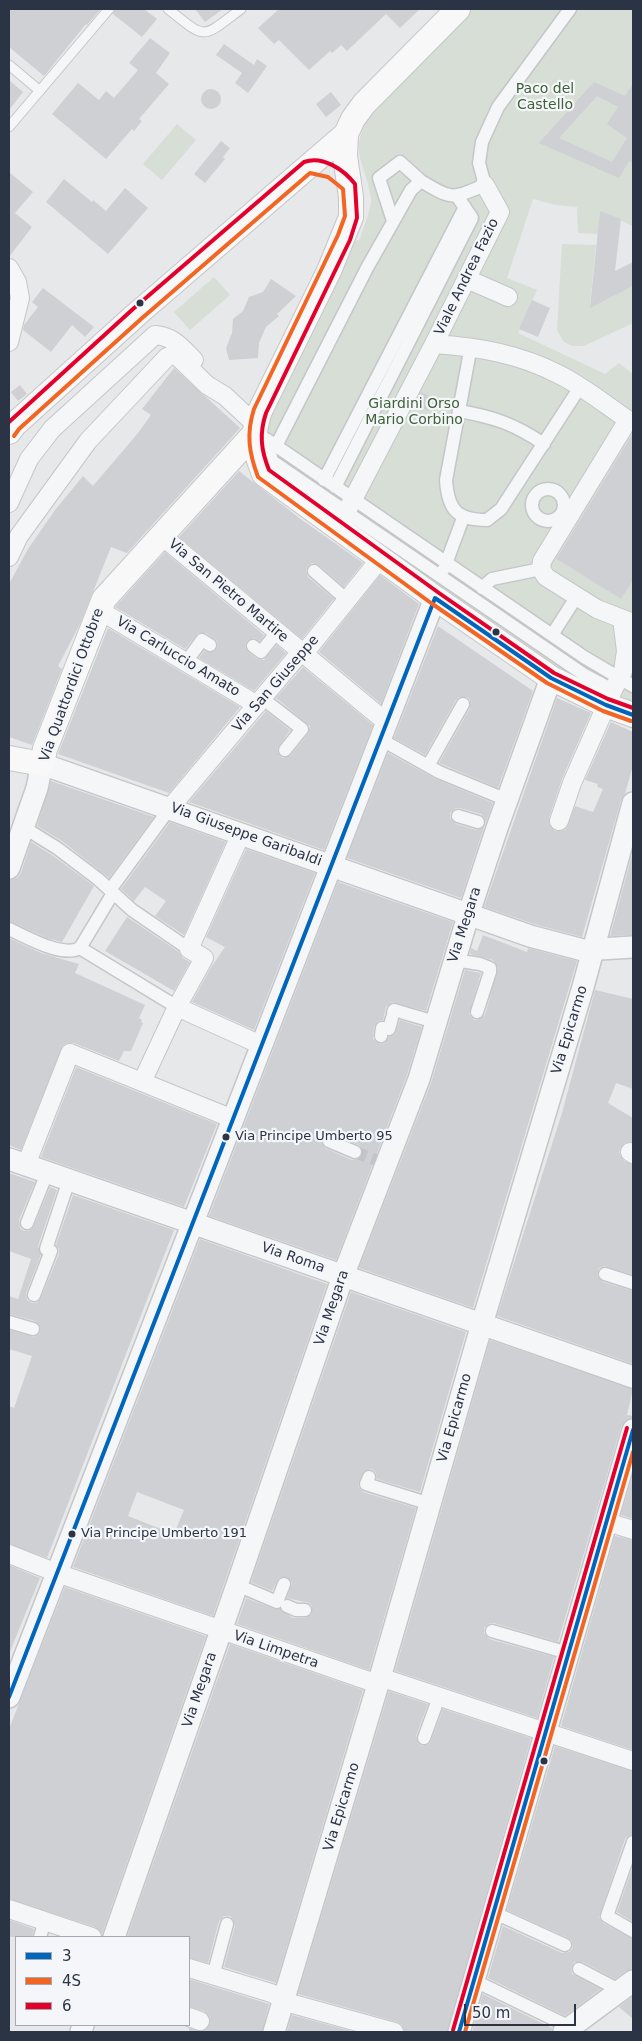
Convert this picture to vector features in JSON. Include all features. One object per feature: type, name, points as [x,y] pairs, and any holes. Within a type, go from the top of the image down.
[{"type":"main road","points":[[9,432],[14,425],[137,314],[346,134],[353,119],[364,104],[458,9]]},
{"type":"main road","name":"Via Quattordici Ottobre","points":[[42,764],[45,749],[104,599],[237,454],[254,430],[260,411],[344,237],[351,217],[345,156],[346,134]]},
{"type":"main road","points":[[308,167],[317,166],[332,171],[349,186]]},
{"type":"main road","points":[[254,430],[256,454],[264,474],[345,514],[380,559],[438,587],[551,678],[618,690],[633,715]]},
{"type":"main road","points":[[9,758],[42,764]]},
{"type":"street","points":[[393,221],[379,178],[400,162],[421,181],[444,195],[457,196],[485,185],[480,163],[482,142],[498,108],[570,9]]},
{"type":"street","points":[[276,446],[367,268],[411,190],[421,181]]},
{"type":"street","name":"Viale Andrea Fazio","points":[[345,514],[434,344],[500,212],[485,185]]},
{"type":"street","points":[[329,484],[465,207],[457,196]]},
{"type":"street","points":[[9,268],[17,282],[20,298],[9,342]]},
{"type":"street","points":[[467,279],[508,297]]},
{"type":"street","points":[[9,503],[29,459],[52,429],[155,335],[164,335],[173,339],[214,379],[225,396],[254,430]]},
{"type":"street","points":[[434,344],[471,346],[500,352],[531,362],[562,376],[628,420],[565,516],[542,561],[541,570],[546,576],[597,609],[628,621],[626,651],[618,690],[572,783],[559,821]]},
{"type":"street","points":[[471,346],[446,480],[451,506],[463,518],[487,520],[501,509],[580,387]]},
{"type":"street","points":[[9,557],[19,536],[88,441],[168,357],[173,355],[178,357],[207,385],[225,396]]},
{"type":"street","points":[[459,411],[504,421],[521,429],[544,444]]},
{"type":"street","points":[[618,690],[552,635],[446,564],[345,514],[329,484],[266,439],[272,461],[345,514],[438,587],[583,674],[618,690]]},
{"type":"street","points":[[237,454],[264,474]]},
{"type":"street","points":[[517,487],[534,497]]},
{"type":"street","points":[[546,489],[554,490],[564,500],[565,516],[550,522],[543,521],[533,512],[534,497],[546,489]]},
{"type":"street","points":[[9,1697],[383,731],[463,518]]},
{"type":"street","name":"Via San Pietro Martire","points":[[162,536],[302,653],[383,731]]},
{"type":"street","name":"Via San Giuseppe","points":[[170,808],[259,701],[310,646],[380,559]]},
{"type":"street","points":[[482,588],[492,579],[541,570]]},
{"type":"street","points":[[314,571],[347,600]]},
{"type":"street","points":[[552,635],[577,596]]},
{"type":"street","name":"Via Carluccio Amato","points":[[99,610],[186,662],[259,701]]},
{"type":"street","points":[[252,646],[261,652],[277,632]]},
{"type":"street","points":[[186,662],[202,640],[210,645]]},
{"type":"street","name":"Via Megara","points":[[114,1936],[238,1586],[381,1162],[419,1079],[468,916],[488,825],[507,800],[551,678]]},
{"type":"street","points":[[259,701],[302,729],[285,750]]},
{"type":"street","points":[[428,766],[463,704]]},
{"type":"street","points":[[383,731],[428,766],[507,800]]},
{"type":"street","name":"Via Giuseppe Garibaldi","points":[[42,764],[170,808],[468,916],[530,936],[583,950],[633,948]]},
{"type":"street","name":"Via Quattordici Ottobre","points":[[9,868],[37,788],[42,764]]},
{"type":"street","name":"Via Epicarmo","points":[[274,2032],[580,996],[633,803]]},
{"type":"street","points":[[9,928],[58,950],[69,952],[80,948],[112,890],[170,808]]},
{"type":"street","points":[[458,816],[488,825]]},
{"type":"street","points":[[23,827],[57,848],[98,879],[132,910],[204,958],[179,1002],[142,1082]]},
{"type":"street","points":[[189,949],[241,834]]},
{"type":"street","points":[[80,948],[261,1045]]},
{"type":"street","points":[[454,960],[480,964],[490,968],[477,1012]]},
{"type":"street","points":[[381,1036],[382,1028],[389,1029],[394,1010],[436,1022]]},
{"type":"street","points":[[17,1162],[70,1054],[233,1119]]},
{"type":"street","points":[[329,1142],[355,1152]]},
{"type":"street","name":"Via Roma","points":[[17,1162],[633,1377]]},
{"type":"street","points":[[27,1223],[47,1173]]},
{"type":"street","points":[[34,1294],[51,1251],[46,1249],[69,1180]]},
{"type":"street","points":[[605,1274],[633,1284]]},
{"type":"street","points":[[9,1322],[32,1330]]},
{"type":"street","points":[[460,2032],[633,1430]]},
{"type":"street","points":[[369,1477],[366,1484],[430,1504]]},
{"type":"street","points":[[607,1522],[633,1530]]},
{"type":"street","name":"Via Limpetra","points":[[9,1554],[221,1631],[369,1681],[390,1680],[633,1762]]},
{"type":"street","points":[[282,1604],[284,1584]]},
{"type":"street","points":[[238,1586],[296,1610],[305,1610]]},
{"type":"street","points":[[492,1631],[568,1653]]},
{"type":"street","points":[[424,1738],[438,1697]]},
{"type":"street","points":[[633,1842],[607,1916],[633,1932]]},
{"type":"street","points":[[9,1908],[42,1929],[86,1936]]},
{"type":"street","points":[[495,1913],[565,1944]]},
{"type":"street","points":[[213,1976],[228,1924]]},
{"type":"street","points":[[190,1968],[271,1993],[293,2004],[394,2032]]},
{"type":"street","points":[[578,1969],[627,1986]]},
{"type":"street","points":[[474,1981],[567,2030],[627,1986]]},
{"type":"lane","points":[[9,127],[109,9]]},
{"type":"lane","points":[[168,9],[201,33],[212,31],[241,9]]},
{"type":"lane","points":[[9,65],[40,91]]},
{"type":"green space","name":"Giardini Orso Mario Corbino","points":[[472,9],[633,9],[633,226],[600,211],[598,234],[578,233],[577,207],[556,205],[533,199],[507,278],[537,290],[518,333],[605,374],[619,363],[633,374],[633,433],[556,559],[621,599],[633,577],[633,709],[578,683],[273,472],[262,427],[354,242],[360,239],[369,212],[371,198],[359,147],[360,138],[371,113]]},
{"type":"green space","points":[[177,124],[196,140],[162,180],[143,164]]},
{"type":"green space","points":[[562,244],[596,245],[590,304],[592,306],[633,286],[633,323],[584,346],[572,346],[564,342],[557,330]]},
{"type":"green space","points":[[214,277],[230,295],[190,330],[174,312]]},
{"type":"building","points":[[9,9],[101,9],[86,24],[44,76],[9,47]]},
{"type":"building","points":[[115,9],[144,9],[157,19],[142,37],[113,14]]},
{"type":"building","points":[[195,9],[223,9],[205,22]]},
{"type":"building","points":[[279,9],[420,9],[400,28],[386,14],[347,51],[341,45],[332,53],[330,51],[309,70],[279,40],[274,44],[258,28]]},
{"type":"building","points":[[150,38],[170,53],[156,73],[169,84],[139,119],[142,121],[134,131],[132,129],[106,159],[52,114],[78,83],[99,100],[106,91],[114,98],[138,70],[129,63]]},
{"type":"building","points":[[224,44],[254,65],[257,59],[267,66],[248,93],[235,83],[242,73],[216,55]]},
{"type":"building","points":[[9,80],[23,92],[9,110]]},
{"type":"building","points":[[594,82],[625,96],[633,84],[633,163],[629,161],[619,178],[539,143]],"holes":[[[597,96],[618,107],[607,124],[627,138],[612,162],[559,138]]]},
{"type":"building","points":[[211,89],[218,92],[221,99],[218,106],[211,109],[204,106],[201,99],[204,92]]},
{"type":"building","points":[[331,92],[341,105],[326,117],[316,104]]},
{"type":"building","points":[[221,141],[230,148],[223,157],[225,159],[205,183],[194,174]]},
{"type":"building","points":[[9,172],[33,192],[15,213],[32,227],[9,257]]},
{"type":"building","points":[[64,179],[106,211],[125,188],[148,208],[108,254],[46,202]]},
{"type":"building","points":[[600,211],[621,219],[615,271],[633,262],[633,286],[590,308]]},
{"type":"building","points":[[271,279],[296,296],[277,314],[279,316],[266,327],[259,343],[258,358],[229,360],[226,348],[232,333],[233,319],[243,311],[249,297],[263,292]]},
{"type":"building","points":[[43,288],[94,327],[85,337],[72,325],[51,352],[23,330],[24,325],[38,307],[32,302]]},
{"type":"building","points":[[532,300],[550,308],[538,337],[519,329]]},
{"type":"building","points":[[174,368],[240,428],[127,553],[111,547],[80,624],[58,666],[62,669],[32,745],[9,737],[9,584],[28,549],[55,510],[83,476],[93,486],[138,433],[151,415],[142,409]]},
{"type":"building","points":[[20,385],[27,394],[18,401],[11,392]]},
{"type":"building","points":[[421,392],[434,399],[428,411],[415,404]]},
{"type":"building","points":[[633,433],[633,580],[621,599],[556,559]]},
{"type":"building","points":[[239,471],[302,520],[363,563],[344,587],[319,565],[312,563],[308,566],[306,570],[308,577],[334,599],[302,639],[179,537]]},
{"type":"building","points":[[165,552],[264,635],[260,641],[253,638],[247,641],[245,646],[248,652],[257,659],[264,660],[277,645],[286,653],[254,691],[199,658],[204,651],[213,652],[218,646],[217,641],[206,633],[198,633],[185,649],[115,607]]},
{"type":"building","points":[[380,575],[419,604],[381,704],[319,652]]},
{"type":"building","points":[[438,626],[533,691],[498,788],[439,763],[470,708],[470,700],[467,697],[459,697],[456,700],[425,755],[394,738]]},
{"type":"building","points":[[108,628],[240,707],[169,793],[58,754]]},
{"type":"building","points":[[303,667],[373,725],[324,850],[189,802],[266,711],[290,730],[277,749],[283,758],[291,755],[308,734],[310,726],[276,698]]},
{"type":"building","points":[[557,698],[591,713],[562,779],[549,818],[549,824],[555,831],[566,829],[575,806],[593,812],[603,789],[597,787],[598,784],[585,780],[611,722],[633,732],[633,765],[625,794],[621,800],[582,937],[534,924],[484,907]]},
{"type":"building","points":[[388,753],[436,779],[493,803],[486,822],[481,814],[460,808],[456,808],[450,813],[450,818],[456,824],[476,830],[484,827],[461,898],[347,858]]},
{"type":"building","points":[[51,781],[154,817],[109,878],[62,841],[37,826]]},
{"type":"building","points":[[170,822],[226,842],[184,935],[155,916],[166,901],[145,887],[134,901],[121,889]]},
{"type":"building","points":[[31,842],[94,886],[62,942],[47,938],[9,921],[9,880],[17,878],[21,873]]},
{"type":"building","points":[[246,849],[315,873],[254,1030],[192,1002],[210,969],[225,947],[206,937]]},
{"type":"building","points":[[632,855],[633,935],[610,936]]},
{"type":"building","points":[[338,882],[453,922],[426,1011],[392,1002],[386,1007],[383,1020],[378,1021],[374,1027],[373,1039],[380,1044],[385,1043],[389,1037],[395,1034],[400,1020],[422,1027],[407,1075],[336,1260],[209,1216]],"holes":[[[328,1133],[359,1145],[363,1151],[362,1156],[359,1159],[352,1160],[325,1148],[321,1142],[324,1135]]]},
{"type":"building","points":[[127,917],[179,952],[183,958],[190,962],[174,991],[105,951]]},
{"type":"building","points":[[483,935],[527,952],[528,948],[577,961],[473,1308],[359,1268],[431,1083],[465,970],[481,973],[469,1014],[474,1020],[478,1020],[485,1015],[498,968],[493,960],[470,954],[471,948],[477,951]]},
{"type":"building","points":[[9,938],[41,953],[79,964],[75,973],[145,1005],[139,1018],[143,1023],[131,1051],[124,1051],[119,1061],[74,1043],[63,1045],[21,1150],[9,1145]]},
{"type":"building","points":[[595,990],[633,999],[633,1089],[616,1083],[608,1103],[633,1118],[633,1142],[625,1143],[619,1152],[624,1161],[633,1164],[633,1275],[604,1266],[599,1268],[597,1275],[603,1282],[633,1291],[633,1364],[497,1316],[562,1113]]},
{"type":"building","points":[[76,1067],[217,1124],[184,1207],[41,1157]]},
{"type":"building","points":[[9,1173],[35,1182],[19,1220],[20,1228],[24,1231],[29,1231],[34,1226],[50,1187],[57,1190],[38,1246],[41,1255],[26,1293],[27,1300],[32,1303],[36,1303],[41,1298],[59,1254],[59,1249],[56,1245],[73,1195],[174,1230],[47,1558],[9,1544],[9,1406],[14,1408],[32,1356],[9,1349],[9,1330],[34,1337],[39,1334],[41,1328],[35,1321],[9,1314],[9,1296],[18,1299],[31,1259],[9,1251]]},
{"type":"building","points":[[200,1239],[327,1284],[213,1616],[73,1567]],"holes":[[[137,1492],[184,1510],[174,1534],[128,1516]]]},
{"type":"building","points":[[351,1292],[466,1332],[420,1492],[377,1479],[376,1473],[372,1469],[364,1471],[359,1481],[358,1486],[363,1492],[416,1508],[369,1670],[237,1624],[246,1598],[274,1609],[280,1609],[293,1618],[305,1618],[312,1614],[312,1606],[309,1603],[287,1598],[292,1583],[287,1577],[279,1578],[272,1591],[251,1582]]},
{"type":"building","points":[[490,1340],[633,1389],[627,1415],[633,1416],[633,1418],[625,1421],[621,1427],[558,1642],[494,1623],[490,1623],[484,1628],[484,1633],[489,1639],[554,1657],[537,1718],[395,1671]]},
{"type":"building","points":[[633,1474],[633,1519],[621,1515]]},
{"type":"building","points":[[615,1536],[633,1540],[633,1750],[561,1726]]},
{"type":"building","points":[[9,1565],[40,1578],[9,1654]]},
{"type":"building","points":[[65,1587],[206,1636],[102,1934],[95,1927],[9,1899],[9,1729]]},
{"type":"building","points":[[230,1644],[363,1690],[276,1983],[224,1967],[235,1926],[230,1916],[224,1916],[219,1921],[208,1963],[190,1958],[190,1936],[127,1936]]},
{"type":"building","points":[[389,1691],[428,1704],[416,1736],[418,1743],[422,1746],[429,1744],[431,1741],[443,1709],[531,1738],[447,2032],[404,2032],[402,2025],[397,2022],[298,1994]]},
{"type":"building","points":[[555,1746],[633,1771],[633,1834],[625,1839],[599,1917],[603,1923],[633,1939],[633,1969],[626,1971],[615,1979],[583,1962],[574,1962],[571,1969],[572,1974],[601,1989],[565,2016],[488,1978],[503,1926],[562,1953],[569,1952],[573,1948],[572,1941],[568,1938],[507,1910]]},
{"type":"building","points":[[633,1866],[633,1922],[617,1912]]},
{"type":"building","points":[[9,1920],[34,1929],[32,1936],[9,1937]]},
{"type":"building","points":[[190,1979],[269,2004],[262,2032],[189,2032],[189,2028],[201,2031],[206,2029],[210,2020],[204,2011],[190,2007]]},
{"type":"building","points":[[483,1994],[552,2028],[552,2030],[549,2032],[472,2032]]},
{"type":"building","points":[[633,1996],[633,2019],[619,2007]]},
{"type":"building","points":[[292,2015],[355,2032],[287,2032]]},
{"type":"tunnel","points":[[355,1152],[376,1160]]},
{"type":"transit line","name":"6","points":[[9,422],[133,309],[304,162],[311,160],[326,162],[339,169],[355,184],[357,218],[350,240],[266,413],[262,428],[262,442],[269,470],[439,593],[554,673],[608,699],[633,708]]},
{"type":"transit line","name":"4S","points":[[14,436],[19,429],[141,319],[310,173],[328,177],[343,189],[345,216],[338,235],[254,409],[249,435],[252,460],[258,477],[431,603],[547,683],[603,711],[631,721]]},
{"type":"transit line","name":"3","points":[[9,1697],[435,598],[551,678],[606,705],[633,715]]},
{"type":"transit line","name":"6","points":[[453,2030],[627,1428]]},
{"type":"transit line","name":"3","points":[[459,2032],[633,1430]]},
{"type":"transit line","name":"4S","points":[[465,2032],[633,1452]]},
{"type":"place","name":"Via Principe Umberto 95","points":[[226,1137]]},
{"type":"place","name":"Via Principe Umberto 191","points":[[72,1534]]},
{"type":"park label","name":"Paco del Castello","points":[[545,98]]}]
